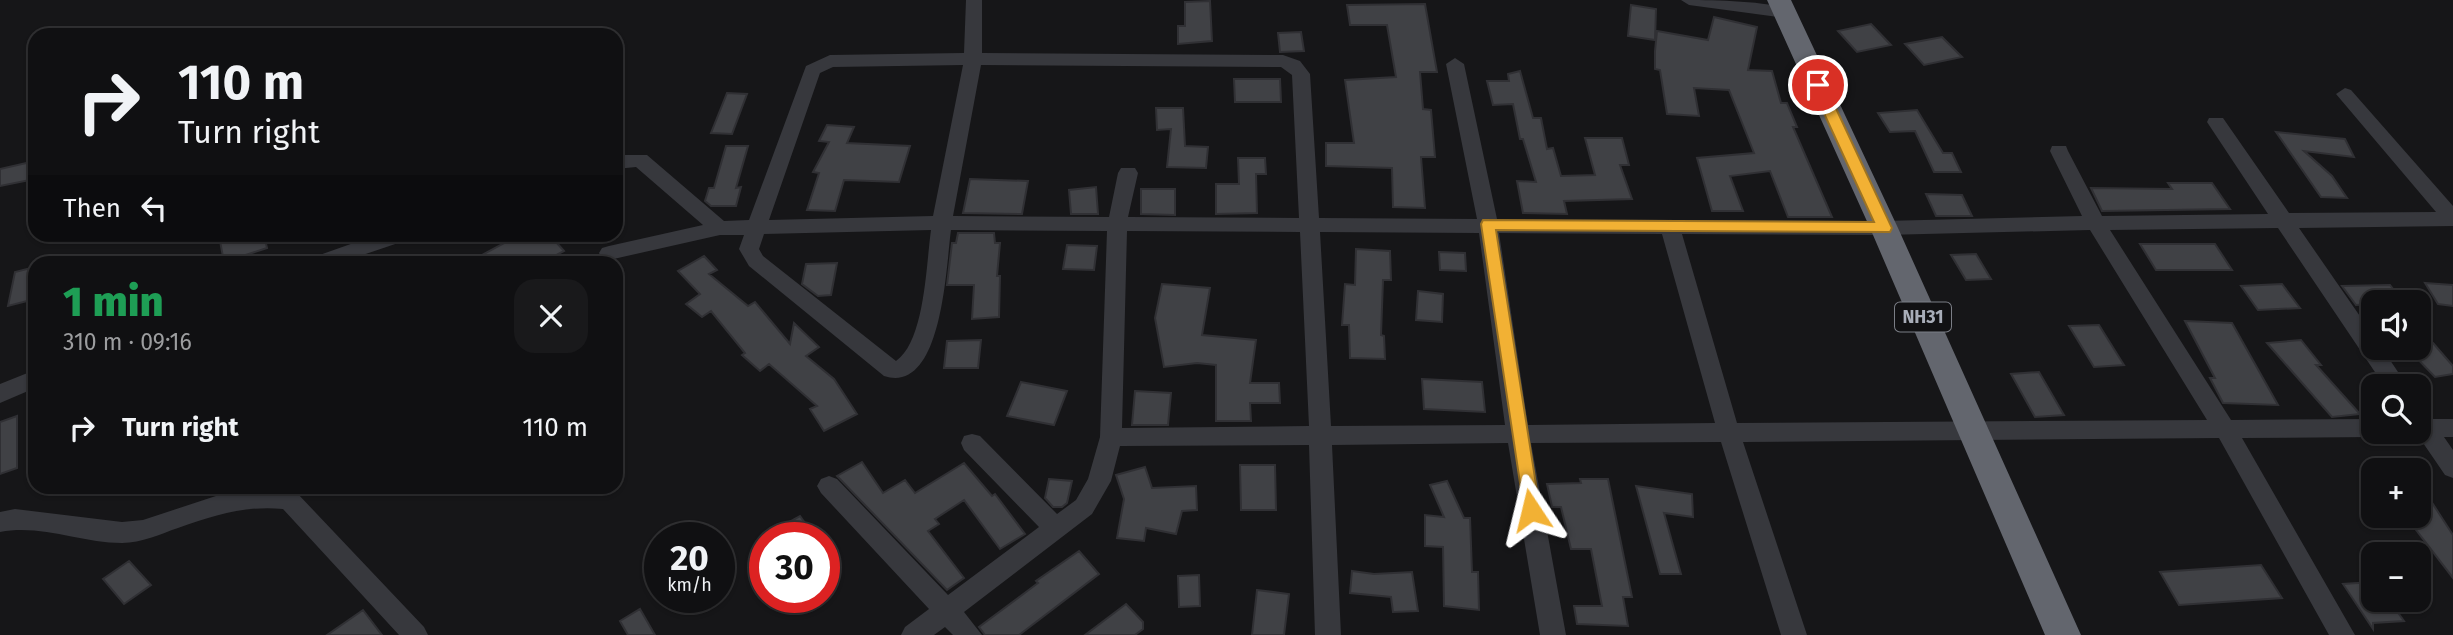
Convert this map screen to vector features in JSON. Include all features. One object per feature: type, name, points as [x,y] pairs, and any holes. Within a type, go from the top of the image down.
[{"type":"highway","name":"NH31","points":[[1782,7],[1884,228],[2063,635]]},
{"type":"street","points":[[974,0],[973,59],[942,223],[926,335],[913,359],[903,368],[892,370],[756,261],[749,249],[812,70],[830,61],[973,59],[1283,61],[1294,65],[1301,74],[1310,224],[1322,436],[1328,635]]},
{"type":"street","points":[[1689,0],[1782,7]]},
{"type":"street","points":[[1455,64],[1488,224],[1518,436],[1553,635]]},
{"type":"street","points":[[609,253],[720,228],[942,223],[1884,228],[2095,222],[2453,219],[2345,94]]},
{"type":"street","points":[[2216,122],[2388,374]]},
{"type":"street","points":[[2059,151],[2095,222],[2225,429],[2342,635]]},
{"type":"street","points":[[623,161],[640,160],[720,228]]},
{"type":"street","points":[[914,635],[1084,507],[1098,481],[1111,437],[1117,224],[1128,173]]},
{"type":"street","points":[[1670,227],[1729,433],[1794,635]]},
{"type":"street","points":[[339,256],[380,242]]},
{"type":"street","points":[[0,394],[28,382]]},
{"type":"street","points":[[2431,426],[2453,428]]},
{"type":"street","points":[[1111,437],[2361,428]]},
{"type":"street","points":[[2431,438],[2453,468]]},
{"type":"street","points":[[972,443],[1056,529]]},
{"type":"street","points":[[829,486],[969,635]]},
{"type":"street","points":[[0,522],[49,522],[102,532],[138,531],[229,500],[264,496],[289,500],[415,635]]},
{"type":"building","points":[[1210,1],[1212,41],[1178,44],[1178,26],[1185,26],[1185,2]]},
{"type":"building","points":[[1425,4],[1437,72],[1420,72],[1423,109],[1431,110],[1435,157],[1421,157],[1425,208],[1393,207],[1392,168],[1326,166],[1326,143],[1354,143],[1345,80],[1396,77],[1387,25],[1350,25],[1347,5]]},
{"type":"building","points":[[1631,5],[1656,9],[1655,40],[1628,36]]},
{"type":"building","points":[[1714,17],[1757,27],[1748,70],[1772,71],[1781,103],[1787,103],[1797,127],[1793,127],[1832,217],[1788,217],[1770,171],[1730,176],[1743,211],[1712,211],[1697,158],[1754,153],[1729,90],[1694,88],[1699,116],[1667,114],[1660,70],[1655,69],[1655,51],[1657,31],[1708,40]]},
{"type":"building","points":[[1871,24],[1891,45],[1857,52],[1838,31]]},
{"type":"building","points":[[1301,32],[1304,51],[1280,52],[1278,33]]},
{"type":"building","points":[[1942,37],[1962,57],[1924,65],[1905,44]]},
{"type":"building","points":[[1520,71],[1533,118],[1541,118],[1547,149],[1553,148],[1561,176],[1595,175],[1585,138],[1622,138],[1629,165],[1620,165],[1632,199],[1564,201],[1567,214],[1523,213],[1517,181],[1536,182],[1523,139],[1520,139],[1513,104],[1493,105],[1487,81],[1509,81],[1508,74]]},
{"type":"building","points":[[1234,79],[1280,79],[1281,102],[1235,102]]},
{"type":"building","points":[[727,93],[747,94],[732,134],[711,133]]},
{"type":"building","points":[[1156,108],[1183,108],[1185,146],[1208,147],[1206,168],[1167,167],[1171,129],[1157,130]]},
{"type":"building","points":[[1917,110],[1943,153],[1952,153],[1961,172],[1934,172],[1915,131],[1890,132],[1878,113]]},
{"type":"building","points":[[827,125],[854,127],[847,143],[910,146],[899,182],[844,180],[835,211],[807,210],[819,173],[813,172],[829,142],[819,141]]},
{"type":"building","points":[[2276,132],[2345,139],[2354,157],[2304,151],[2332,176],[2347,198],[2321,197]]},
{"type":"building","points":[[726,146],[748,146],[736,188],[741,187],[736,206],[711,206],[705,201],[709,188],[714,188]]},
{"type":"building","points":[[1238,158],[1265,158],[1266,174],[1256,174],[1257,213],[1216,214],[1216,184],[1239,184]]},
{"type":"building","points":[[28,163],[28,180],[0,186],[0,169]]},
{"type":"building","points":[[970,179],[1028,181],[1022,214],[963,213]]},
{"type":"building","points":[[2168,183],[2212,183],[2230,209],[2102,211],[2091,188],[2172,189]]},
{"type":"building","points":[[1096,187],[1098,214],[1071,214],[1069,190]]},
{"type":"building","points":[[1141,189],[1175,189],[1175,215],[1141,214]]},
{"type":"building","points":[[1926,194],[1962,195],[1972,216],[1936,216]]},
{"type":"building","points":[[958,233],[994,233],[995,243],[1000,243],[997,276],[1000,276],[999,317],[972,319],[974,285],[947,285],[952,243],[956,243]]},
{"type":"building","points":[[220,242],[266,242],[267,248],[242,256],[223,256]]},
{"type":"building","points":[[506,242],[556,242],[564,251],[554,256],[480,256]]},
{"type":"building","points":[[2140,244],[2215,244],[2232,270],[2156,270]]},
{"type":"building","points":[[1067,245],[1097,246],[1094,270],[1063,269]]},
{"type":"building","points":[[1356,249],[1390,251],[1391,280],[1383,280],[1381,335],[1384,336],[1385,359],[1350,358],[1349,325],[1342,325],[1345,284],[1355,285]]},
{"type":"building","points":[[1439,252],[1465,253],[1466,271],[1440,270]]},
{"type":"building","points":[[1976,254],[1991,279],[1966,280],[1951,255]]},
{"type":"building","points":[[704,256],[717,270],[709,274],[748,306],[755,302],[790,344],[794,323],[819,347],[806,356],[834,379],[857,414],[824,431],[810,409],[817,406],[769,364],[760,371],[742,355],[745,353],[711,311],[702,317],[686,304],[700,294],[678,271]]},
{"type":"building","points":[[837,263],[831,295],[818,296],[802,284],[806,264]]},
{"type":"building","points":[[28,269],[28,301],[8,306],[15,272]]},
{"type":"building","points":[[2425,283],[2453,285],[2453,306],[2438,304]]},
{"type":"building","points":[[1162,284],[1210,288],[1202,335],[1256,340],[1250,383],[1279,383],[1280,403],[1250,403],[1251,421],[1216,421],[1216,365],[1197,363],[1164,367],[1155,318]]},
{"type":"building","points":[[2282,284],[2300,308],[2258,310],[2241,286]]},
{"type":"building","points":[[2390,285],[2394,290],[2361,290],[2361,305],[2356,305],[2342,286]]},
{"type":"building","points":[[1418,291],[1443,294],[1442,322],[1416,320]]},
{"type":"building","points":[[2185,321],[2232,323],[2278,405],[2223,403],[2210,378],[2215,378]]},
{"type":"building","points":[[2099,325],[2124,365],[2094,367],[2069,326]]},
{"type":"building","points":[[981,340],[978,368],[944,368],[947,341]]},
{"type":"building","points":[[2301,340],[2321,365],[2316,365],[2360,414],[2332,417],[2267,343]]},
{"type":"building","points":[[2431,343],[2453,366],[2453,374],[2435,377],[2419,360],[2431,360]]},
{"type":"building","points":[[2039,372],[2064,415],[2035,417],[2011,374]]},
{"type":"building","points":[[1422,379],[1482,382],[1485,412],[1424,409]]},
{"type":"building","points":[[1021,382],[1067,391],[1054,425],[1007,416]]},
{"type":"building","points":[[1135,391],[1171,393],[1168,425],[1132,425]]},
{"type":"building","points":[[17,416],[17,468],[0,474],[0,422]]},
{"type":"building","points":[[862,462],[883,493],[905,480],[915,493],[964,463],[992,496],[995,494],[1025,534],[1000,549],[964,500],[935,519],[939,524],[928,531],[964,578],[947,590],[837,476]]},
{"type":"building","points":[[1240,465],[1275,465],[1276,510],[1241,510]]},
{"type":"building","points":[[1145,467],[1152,488],[1196,486],[1197,510],[1182,511],[1176,534],[1146,528],[1144,541],[1117,538],[1124,499],[1116,475]]},
{"type":"building","points":[[1049,479],[1072,481],[1067,503],[1062,507],[1053,507],[1045,498]]},
{"type":"building","points":[[1580,479],[1608,479],[1632,597],[1623,597],[1628,626],[1577,624],[1574,606],[1602,606],[1591,549],[1571,549],[1561,507],[1552,507],[1547,484],[1581,483]]},
{"type":"building","points":[[1447,481],[1464,518],[1470,518],[1472,572],[1478,572],[1479,610],[1444,606],[1443,547],[1425,546],[1425,515],[1444,517],[1430,485]]},
{"type":"building","points":[[1636,486],[1692,494],[1693,517],[1664,513],[1681,574],[1660,574]]},
{"type":"building","points":[[2431,501],[2453,535],[2453,578],[2431,549],[2431,542],[2425,542],[2415,528],[2431,528]]},
{"type":"building","points":[[800,516],[804,522],[789,522]]},
{"type":"building","points":[[1079,551],[1099,574],[1019,635],[985,635],[979,627],[1038,583],[1036,581]]},
{"type":"building","points":[[129,561],[151,585],[124,604],[103,579]]},
{"type":"building","points":[[2261,565],[2282,598],[2179,605],[2160,572]]},
{"type":"building","points":[[1352,571],[1374,574],[1412,572],[1418,611],[1393,612],[1391,597],[1350,593]]},
{"type":"building","points":[[1199,575],[1200,606],[1179,607],[1178,576]]},
{"type":"building","points":[[2361,583],[2361,611],[2343,584]]},
{"type":"building","points":[[1257,590],[1289,594],[1284,635],[1252,635]]},
{"type":"building","points":[[1126,604],[1143,622],[1143,629],[1135,635],[1085,635]]},
{"type":"building","points":[[640,609],[655,635],[628,635],[620,621]]},
{"type":"building","points":[[363,610],[382,635],[327,635]]},
{"type":"building","points":[[2362,612],[2398,612],[2404,621],[2373,623],[2373,629]]},
{"type":"route","points":[[1531,510],[1488,224],[1884,228],[1818,85]]}]
